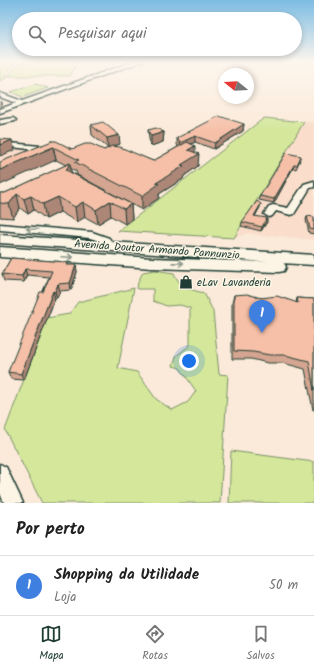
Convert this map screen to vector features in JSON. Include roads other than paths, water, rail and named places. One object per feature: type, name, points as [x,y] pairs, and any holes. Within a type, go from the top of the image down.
[{"type":"main road","name":"Avenida Doutor Armando Pannunzio","points":[[0,239],[147,248],[210,259],[314,268]]},
{"type":"main road","points":[[118,260],[128,252],[128,249],[125,246]]},
{"type":"main road","points":[[141,262],[140,254],[147,248]]},
{"type":"main road","name":"Avenida Doutor Armando Pannunzio","points":[[0,252],[141,262],[210,259],[314,260]]},
{"type":"street","points":[[0,111],[74,84]]},
{"type":"street","points":[[0,94],[22,103]]},
{"type":"street","points":[[0,122],[14,120]]},
{"type":"street","points":[[0,144],[62,150]]},
{"type":"street","points":[[269,214],[273,208],[291,212],[307,186],[314,184]]},
{"type":"street","points":[[0,227],[92,234],[105,240],[109,245]]},
{"type":"street","points":[[0,256],[47,256]]},
{"type":"street","points":[[0,473],[14,503]]},
{"type":"place","name":"eLav Lavanderia","points":[[186,282]]},
{"type":"place","name":"Shopping da Utilidade","points":[[262,333]]}]
